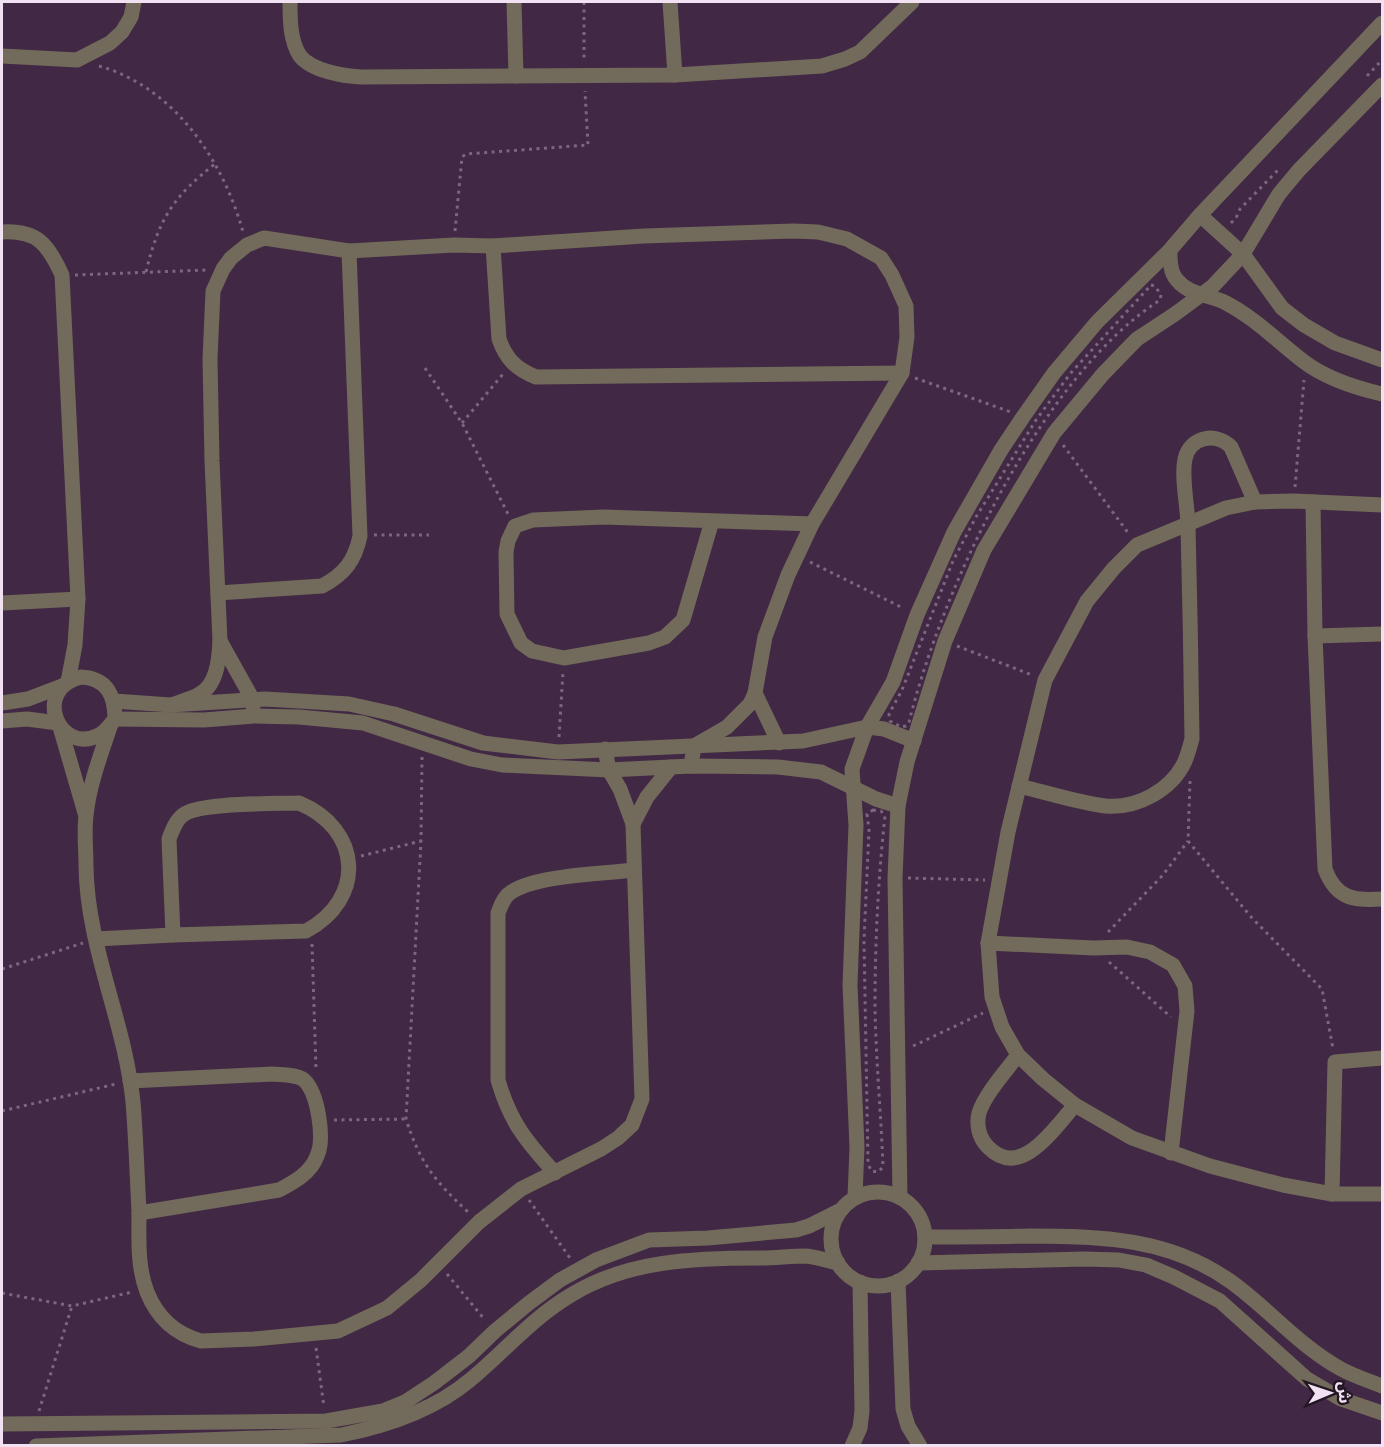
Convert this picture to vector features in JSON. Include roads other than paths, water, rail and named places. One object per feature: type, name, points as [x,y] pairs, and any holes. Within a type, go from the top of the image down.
[{"type":"street","points":[[2,56],[77,60],[110,43],[122,32],[131,17],[134,2]]},
{"type":"street","points":[[290,2],[292,38],[301,57],[328,72],[344,76],[675,75],[822,66],[845,60],[860,52],[912,2]]},
{"type":"street","points":[[514,2],[516,76]]},
{"type":"street","points":[[670,2],[675,75]]},
{"type":"street","points":[[855,1197],[857,1147],[850,985],[856,825],[852,786],[854,761],[867,727],[893,682],[917,615],[954,532],[1001,450],[1054,373],[1097,322],[1170,250],[1200,215],[1383,23]]},
{"type":"street","points":[[900,1197],[895,878],[898,806],[914,741],[945,641],[984,550],[1054,433],[1120,355],[1137,339],[1213,285],[1243,254],[1279,194],[1299,170],[1383,85]]},
{"type":"street","points":[[1200,215],[1243,254],[1282,308],[1304,325],[1335,343],[1383,360]]},
{"type":"street","points":[[2,232],[17,231],[39,240],[50,251],[62,275],[78,599],[75,645],[65,684],[55,700],[55,716],[86,816]]},
{"type":"street","points":[[171,705],[200,695],[218,669],[220,641],[210,359],[213,291],[231,258],[247,245],[264,238],[349,251],[794,231],[818,232],[848,239],[881,258],[892,275],[906,306],[907,337],[902,373],[812,524],[797,556],[765,638],[755,693],[750,704],[727,727],[694,746]]},
{"type":"street","points":[[493,246],[499,339],[503,352],[522,372],[536,377],[549,379],[902,373]]},
{"type":"street","points":[[1170,250],[1170,265],[1176,279],[1186,290],[1225,302],[1305,363],[1355,388],[1383,394]]},
{"type":"street","points":[[218,593],[322,586],[337,578],[349,567],[357,552],[360,536],[349,251]]},
{"type":"street","points":[[1019,786],[1106,806],[1130,804],[1152,796],[1171,781],[1185,762],[1192,739],[1185,458],[1190,448],[1199,440],[1209,437],[1225,440],[1231,447],[1255,502]]},
{"type":"street","points":[[1383,505],[1294,501],[1255,502],[1226,508],[1137,545],[1087,601],[1045,680],[1019,786],[988,943],[992,997],[1002,1027],[1018,1054],[1043,1079],[1075,1105],[1132,1137],[1210,1166],[1283,1185],[1332,1194],[1383,1194]]},
{"type":"street","points":[[1313,502],[1315,636],[1324,869],[1330,883],[1339,892],[1351,898],[1383,899]]},
{"type":"street","points":[[712,521],[684,620],[665,637],[649,643],[564,658],[532,651],[521,644],[507,614],[506,552],[511,532],[515,526],[533,520],[604,517],[812,524]]},
{"type":"street","points":[[2,603],[78,599]]},
{"type":"street","points":[[1315,636],[1383,634]]},
{"type":"street","points":[[220,641],[253,700],[254,717]]},
{"type":"street","points":[[75,645],[89,677]]},
{"type":"street","points":[[2,703],[28,699],[81,677],[89,677],[103,683],[114,700],[113,722],[101,754],[86,816],[86,869],[92,922],[117,1017],[133,1101],[140,1257],[146,1288],[153,1307],[173,1330],[201,1341],[314,1335],[338,1331],[387,1308],[438,1264],[479,1222],[521,1189],[601,1149],[632,1125],[642,1099],[640,980],[633,824],[620,789],[609,770],[605,749]]},
{"type":"street","points":[[755,693],[779,742]]},
{"type":"street","points":[[114,700],[171,705],[265,699],[349,704],[394,714],[483,743],[558,752],[803,741],[867,727],[884,729],[914,741]]},
{"type":"street","points":[[2,721],[27,719],[58,724],[73,736],[81,738],[98,736],[113,722],[299,717],[363,723],[471,759],[502,765],[609,770],[691,766],[778,767],[821,772],[876,799],[898,806]]},
{"type":"street","points":[[801,770],[803,741]]},
{"type":"street","points":[[691,766],[694,746]]},
{"type":"street","points":[[633,824],[647,797],[671,767]]},
{"type":"street","points":[[96,939],[306,931],[320,923],[333,911],[342,897],[347,882],[345,848],[338,833],[328,820],[315,810],[299,803],[207,807],[183,814],[169,839],[172,935]]},
{"type":"street","points":[[555,1173],[516,1126],[505,1103],[498,1080],[498,912],[509,893],[534,883],[634,870]]},
{"type":"street","points":[[988,943],[1138,948],[1162,957],[1173,965],[1185,986],[1187,1011],[1171,1153]]},
{"type":"street","points":[[1018,1054],[980,1110],[979,1132],[984,1143],[992,1151],[1013,1158],[1034,1151],[1075,1105]]},
{"type":"street","points":[[1332,1194],[1335,1062],[1383,1058]]},
{"type":"street","points":[[130,1081],[290,1075],[302,1079],[313,1092],[320,1120],[318,1155],[308,1170],[295,1182],[279,1190],[139,1213]]},
{"type":"street","points":[[2,1424],[326,1421],[383,1412],[405,1402],[434,1383],[552,1285],[615,1251],[649,1240],[782,1232],[809,1226],[839,1211],[855,1197],[878,1191],[900,1197],[918,1214],[925,1237],[918,1263],[898,1281],[884,1285],[860,1282],[844,1271],[833,1253],[831,1232],[839,1211]]},
{"type":"street","points":[[925,1237],[1102,1237],[1137,1242],[1168,1250],[1229,1280],[1304,1344],[1341,1369],[1383,1386]]},
{"type":"street","points":[[36,1446],[341,1435],[368,1430],[395,1422],[445,1398],[468,1382],[508,1344],[570,1295],[609,1277],[662,1262],[808,1256],[838,1263]]},
{"type":"street","points":[[918,1263],[1084,1259],[1119,1260],[1146,1265],[1174,1276],[1220,1301],[1307,1379],[1341,1399],[1383,1413]]},
{"type":"street","points":[[898,1281],[903,1409],[908,1426],[920,1446]]},
{"type":"street","points":[[852,1446],[860,1428],[862,1411],[860,1282]]}]
